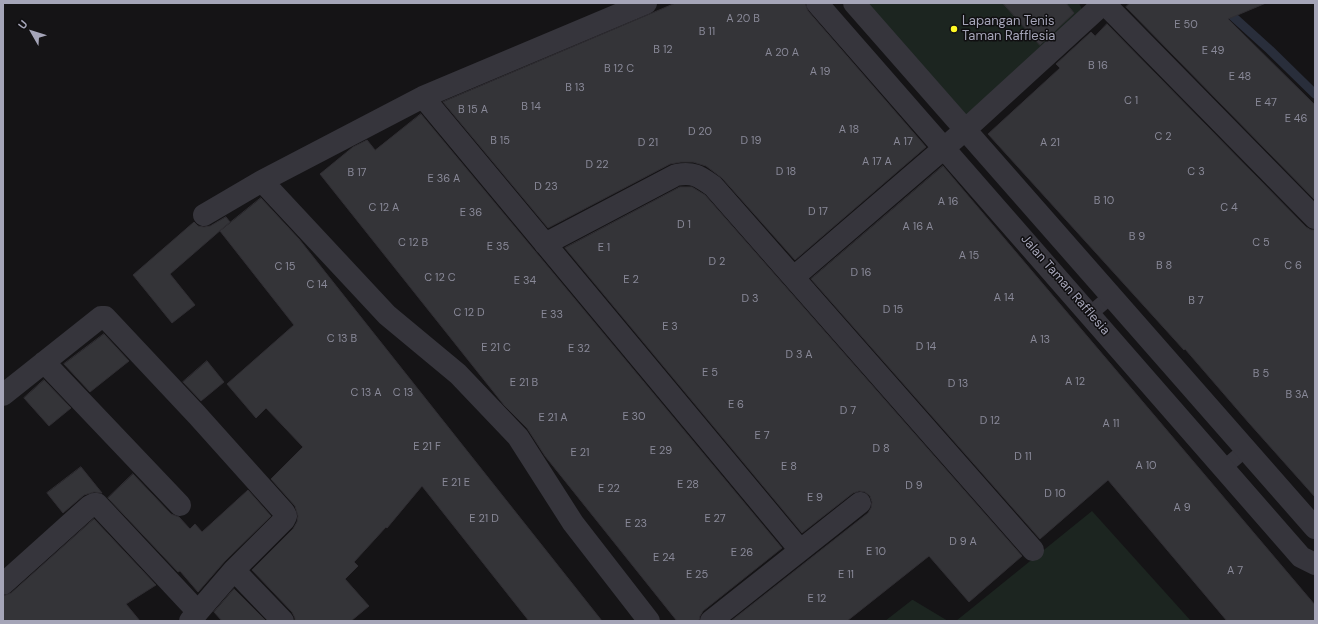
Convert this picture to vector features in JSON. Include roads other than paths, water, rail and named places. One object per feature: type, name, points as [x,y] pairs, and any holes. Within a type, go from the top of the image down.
[{"type":"street","points":[[204,215],[262,181],[423,98],[646,3]]},
{"type":"street","name":"Jalan Taman Rafflesia","points":[[817,3],[1301,557],[1315,564]]},
{"type":"street","name":"Jalan Taman Rafflesia","points":[[854,3],[1315,528]]},
{"type":"street","points":[[794,277],[965,130],[1086,10],[1104,3],[1315,218]]},
{"type":"street","points":[[423,98],[800,550]]},
{"type":"street","points":[[545,244],[676,175],[685,173],[695,174],[713,186],[1032,550]]},
{"type":"street","points":[[262,181],[387,315],[458,374],[518,437],[573,523],[649,621]]},
{"type":"street","points":[[3,394],[101,317],[105,317],[197,415],[286,516],[272,534],[234,570],[194,617],[97,504],[90,506],[3,584]]},
{"type":"street","points":[[44,362],[180,505]]},
{"type":"street","points":[[711,621],[860,502]]},
{"type":"street","points":[[234,570],[283,621]]},
{"type":"lane","points":[[1090,314],[1111,296]]},
{"type":"lane","points":[[1224,468],[1246,448]]},
{"type":"waterway","points":[[1218,3],[1270,50],[1315,94]]},
{"type":"place","name":"Lapangan Tenis Taman Rafflesia","points":[[954,29]]}]
